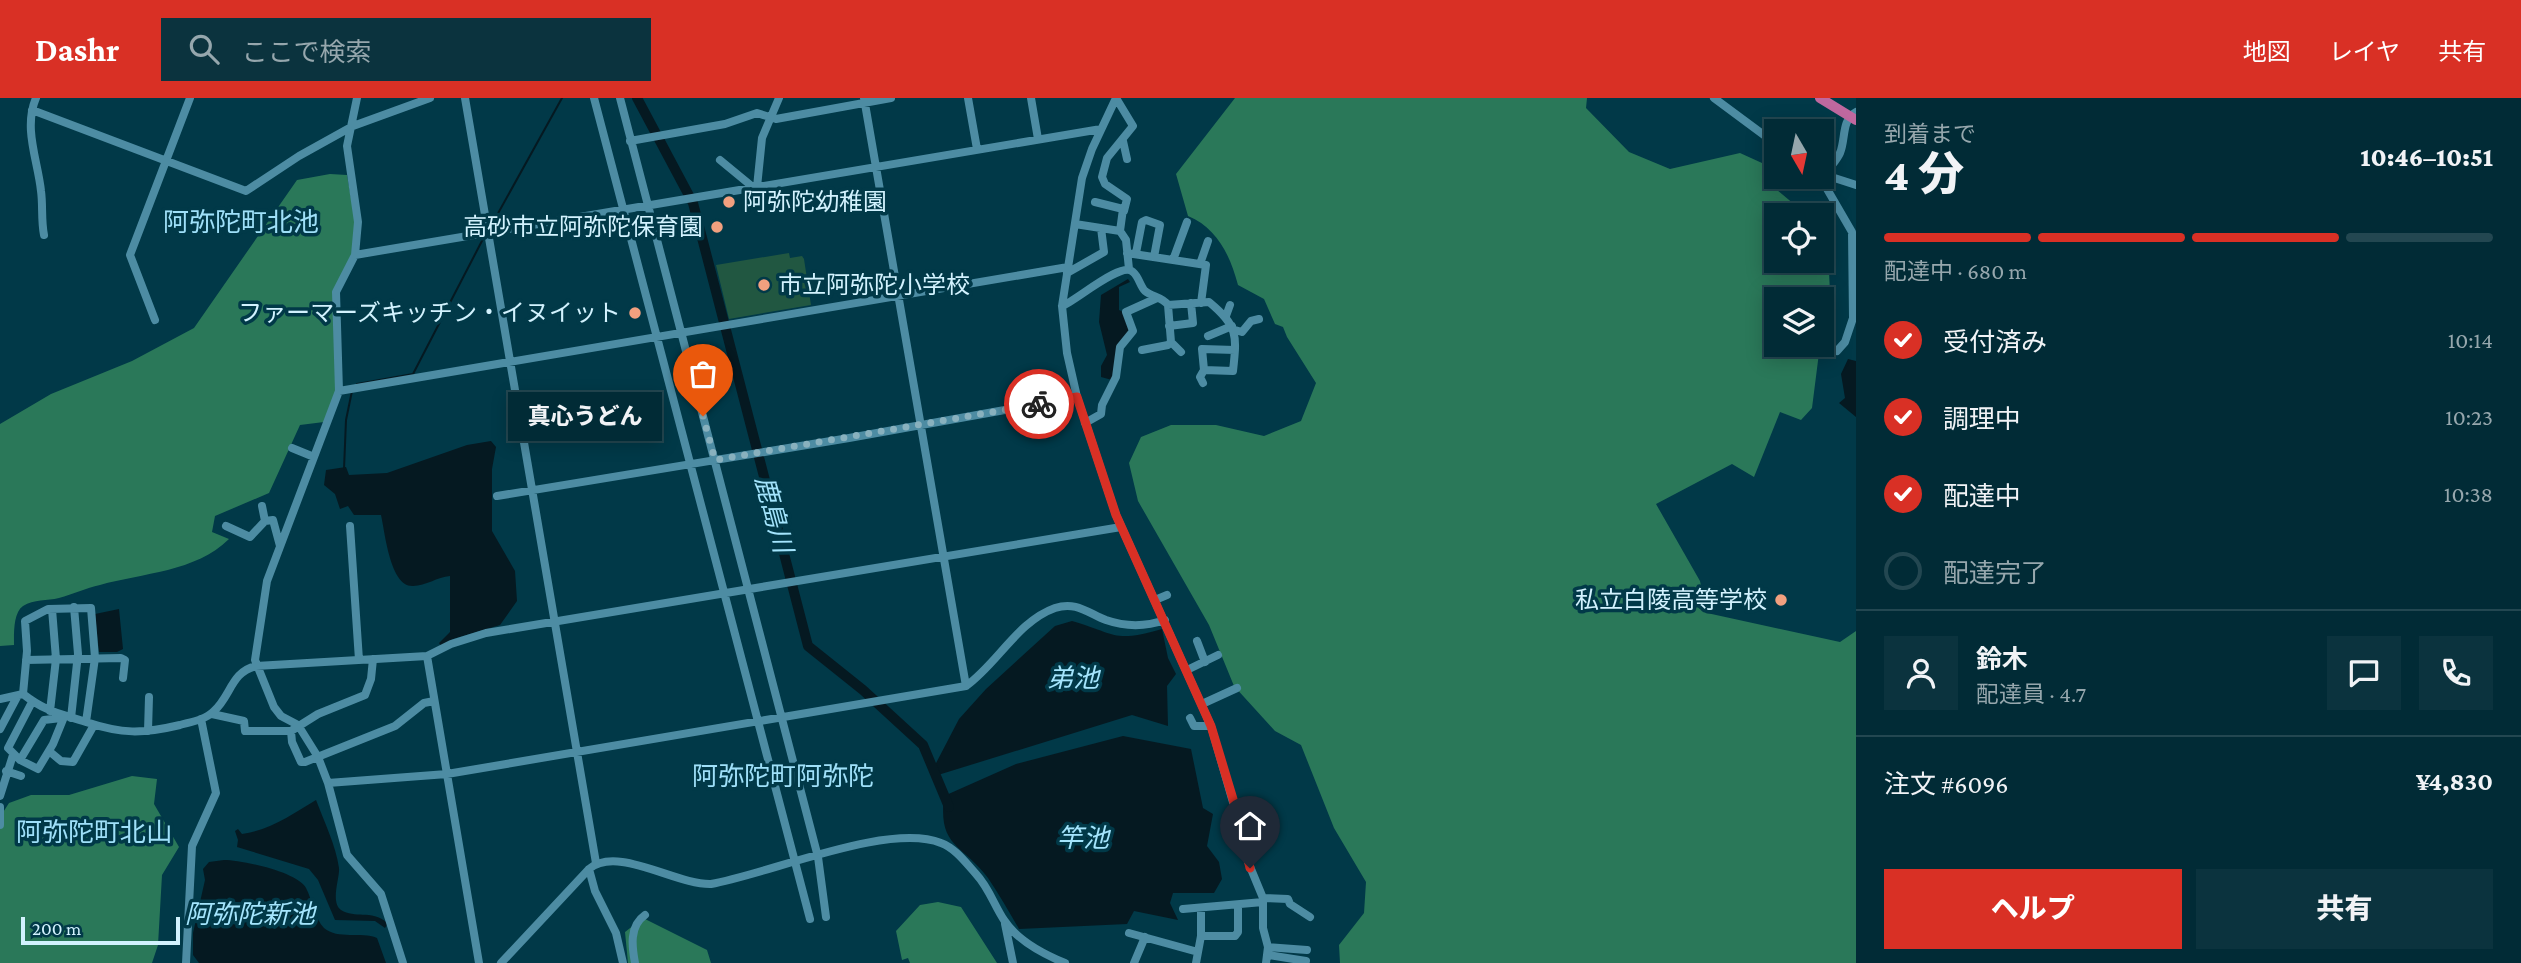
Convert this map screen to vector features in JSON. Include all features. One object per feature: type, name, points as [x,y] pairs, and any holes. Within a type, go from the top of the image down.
[{"type":"highway","points":[[1820,98],[1854,116]]},
{"type":"street","points":[[36,98],[32,110],[31,136],[42,193],[44,235]]},
{"type":"street","points":[[155,320],[130,255],[190,98]]},
{"type":"street","points":[[357,98],[347,146],[358,222],[355,255],[336,292],[339,391],[265,588],[256,666],[274,707],[318,757],[328,783],[346,855],[381,894],[403,963]]},
{"type":"street","points":[[32,110],[246,191],[299,156],[353,126],[430,98]]},
{"type":"street","points":[[465,98],[578,753],[595,891],[616,933],[623,963]]},
{"type":"street","points":[[594,98],[810,919]]},
{"type":"street","points":[[620,98],[818,856],[827,917]]},
{"type":"street","points":[[755,188],[762,138],[779,98]]},
{"type":"street","points":[[631,141],[725,124],[757,113],[772,118],[865,100],[891,98]]},
{"type":"street","points":[[968,98],[977,149]]},
{"type":"street","points":[[1031,98],[1038,139]]},
{"type":"street","points":[[1131,253],[1121,231],[1127,199],[1105,184],[1101,172],[1107,158],[1123,141],[1133,123],[1116,98],[1082,178],[1062,306],[1067,354],[1085,423],[1121,527],[1211,726],[1237,815],[1244,852],[1263,900],[1267,955]]},
{"type":"street","points":[[1714,98],[1764,135]]},
{"type":"street","points":[[865,100],[966,686]]},
{"type":"street","points":[[1834,161],[1840,154],[1854,116]]},
{"type":"street","points":[[355,255],[1101,129]]},
{"type":"street","points":[[1123,141],[1127,159]]},
{"type":"street","points":[[720,160],[755,188]]},
{"type":"street","points":[[1834,178],[1856,185]]},
{"type":"street","points":[[1826,189],[1853,232],[1853,318],[1845,342],[1837,351]]},
{"type":"street","points":[[1095,202],[1124,211]]},
{"type":"street","points":[[1129,269],[1131,253],[1142,222],[1146,220],[1160,225],[1154,257]]},
{"type":"street","points":[[1075,224],[1121,231]]},
{"type":"street","points":[[1173,260],[1187,226]]},
{"type":"street","points":[[339,391],[898,294],[1068,270],[1104,252],[1101,228]]},
{"type":"street","points":[[1200,264],[1208,241]]},
{"type":"street","points":[[1131,253],[1200,264],[1207,268],[1196,303],[1194,323],[1169,326]]},
{"type":"street","points":[[1062,306],[1116,272],[1133,270],[1145,290],[1165,300],[1168,305],[1171,342],[1181,352]]},
{"type":"street","points":[[1085,423],[1101,414],[1102,405],[1116,377],[1120,347],[1133,331],[1126,312],[1157,298]]},
{"type":"street","points":[[1168,305],[1209,302],[1226,316],[1233,328],[1233,371],[1204,370]]},
{"type":"street","points":[[1226,316],[1230,305]]},
{"type":"street","points":[[1208,336],[1233,328],[1242,332],[1251,321],[1259,319]]},
{"type":"street","points":[[1142,350],[1171,342]]},
{"type":"street","points":[[1203,383],[1200,377],[1204,370],[1202,349],[1235,350]]},
{"type":"street","points":[[497,496],[1077,397]]},
{"type":"street","points":[[292,448],[313,457]]},
{"type":"street","points":[[226,526],[250,537],[254,535],[265,520],[262,506]]},
{"type":"street","points":[[265,520],[273,520],[276,524],[275,533],[280,545]]},
{"type":"street","points":[[350,526],[359,660]]},
{"type":"street","points":[[0,699],[20,696],[68,718],[111,731],[148,731],[212,714],[237,675],[256,666],[427,656],[451,644],[486,633],[1121,527]]},
{"type":"street","points":[[1155,600],[1167,595]]},
{"type":"street","points":[[328,783],[447,774],[782,715],[966,686],[998,658],[1022,631],[1054,609],[1077,606],[1103,619],[1135,626],[1165,620]]},
{"type":"street","points":[[10,752],[38,769],[68,718],[78,658],[74,607]]},
{"type":"street","points":[[0,729],[20,696],[26,660],[25,621],[52,609],[91,608],[95,658],[90,724],[73,762],[61,761],[49,751]]},
{"type":"street","points":[[50,711],[56,659],[52,609]]},
{"type":"street","points":[[1198,641],[1205,662]]},
{"type":"street","points":[[1187,670],[1218,655]]},
{"type":"street","points":[[427,656],[479,963]]},
{"type":"street","points":[[212,714],[244,721],[245,731],[295,728],[365,695],[371,678],[373,659]]},
{"type":"street","points":[[26,660],[124,660],[123,678]]},
{"type":"street","points":[[1202,704],[1237,688]]},
{"type":"street","points":[[148,731],[149,697]]},
{"type":"street","points":[[295,728],[292,742],[301,762],[395,726],[424,703],[434,701]]},
{"type":"street","points":[[0,796],[10,752],[32,702]]},
{"type":"street","points":[[10,752],[44,720],[68,718]]},
{"type":"street","points":[[1190,718],[1194,726],[1211,726]]},
{"type":"street","points":[[186,963],[192,846],[214,804],[216,793],[201,719]]},
{"type":"street","points":[[6,771],[21,776]]},
{"type":"street","points":[[0,807],[0,825]]},
{"type":"street","points":[[1237,815],[1266,813]]},
{"type":"street","points":[[501,963],[593,866],[622,861],[704,884],[722,882],[881,840],[924,839],[943,843],[983,882],[1005,921],[1030,944],[1065,963]]},
{"type":"street","points":[[1183,909],[1288,899],[1290,904],[1310,917]]},
{"type":"street","points":[[1201,936],[1235,936],[1238,932],[1238,905]]},
{"type":"street","points":[[1196,963],[1201,936],[1201,909]]},
{"type":"street","points":[[635,963],[634,929],[639,919],[645,915]]},
{"type":"street","points":[[1005,921],[1013,963]]},
{"type":"street","points":[[1129,933],[1198,952]]},
{"type":"street","points":[[1133,963],[1145,937]]},
{"type":"street","points":[[1169,955],[1172,944]]},
{"type":"street","points":[[1267,955],[1307,950]]},
{"type":"street","points":[[1267,955],[1306,961]]},
{"type":"green space","points":[[1235,98],[1587,98],[1586,108],[1629,152],[1670,169],[1740,153],[1764,164],[1764,189],[1777,189],[1793,203],[1764,203],[1764,273],[1829,273],[1829,287],[1764,287],[1764,357],[1818,357],[1812,408],[1801,420],[1780,412],[1754,477],[1732,464],[1656,504],[1700,581],[1707,613],[1840,642],[1856,631],[1856,963],[1340,963],[1339,945],[1364,913],[1366,882],[1334,828],[1301,745],[1275,731],[1234,686],[1209,625],[1138,501],[1129,463],[1141,437],[1171,425],[1216,425],[1264,436],[1301,421],[1316,383],[1283,327],[1275,324],[1264,299],[1238,285],[1221,244],[1207,228],[1188,216],[1176,174]]},
{"type":"green space","points":[[330,174],[347,175],[355,220],[352,254],[333,291],[336,392],[324,422],[300,425],[269,493],[215,516],[212,532],[229,539],[216,550],[168,570],[27,604],[20,609],[16,619],[14,645],[0,646],[0,424],[51,394],[132,361],[194,328],[297,180]]},
{"type":"green space","name":"市立阿弥陀小学校","points":[[789,253],[790,258],[802,256],[804,259],[811,305],[729,319],[716,265]]},
{"type":"green space","points":[[132,776],[157,779],[154,804],[179,847],[162,875],[158,945],[152,963],[0,963],[0,817],[9,803],[31,795],[69,795]]},
{"type":"green space","points":[[938,902],[961,907],[997,963],[910,963],[908,958],[902,960],[896,931],[920,905]]},
{"type":"green space","points":[[643,918],[707,950],[711,963],[628,963],[625,932]]},
{"type":"water","points":[[1128,279],[1130,282],[1119,287],[1119,310],[1123,312],[1131,329],[1119,345],[1112,380],[1101,377],[1101,366],[1107,355],[1099,322],[1101,295]]},
{"type":"water","points":[[1848,359],[1856,361],[1856,417],[1839,403],[1845,398],[1841,374]]},
{"type":"water","points":[[491,441],[496,447],[492,469],[492,531],[515,571],[517,601],[500,625],[453,639],[441,646],[439,643],[450,632],[450,576],[418,586],[405,584],[399,578],[390,557],[381,515],[354,515],[348,506],[340,509],[335,494],[324,485],[326,470],[346,467],[349,475],[387,473],[467,445]]},
{"type":"water","points":[[119,609],[123,649],[117,652],[99,652],[95,614]]},
{"type":"water","name":"弟池","points":[[1072,621],[1124,636],[1162,629],[1168,658],[1176,674],[1167,686],[1168,726],[1132,715],[938,775],[934,767],[959,719],[986,689],[1055,626]]},
{"type":"water","name":"竿池","points":[[1123,736],[1191,749],[1203,808],[1213,814],[1207,846],[1219,862],[1222,879],[1214,893],[1173,893],[1170,903],[1178,920],[1134,911],[1127,924],[1019,929],[988,878],[948,836],[943,813],[944,796],[1016,764]]},
{"type":"water","points":[[316,800],[339,868],[336,896],[338,906],[346,913],[375,916],[388,923],[385,928],[375,921],[335,920],[318,880],[309,869],[237,847],[235,831],[238,829],[242,834],[262,829]]},
{"type":"water","name":"阿弥陀新池","points":[[224,860],[269,868],[301,882],[324,928],[336,934],[377,938],[386,963],[199,963],[193,955],[193,933],[205,880],[203,869],[209,862]]},
{"type":"waterway","points":[[491,226],[562,98]]},
{"type":"waterway","name":"鹿島川","points":[[637,98],[693,203],[808,646],[863,690],[923,745],[949,807]]},
{"type":"waterway","points":[[357,384],[413,374],[484,237]]},
{"type":"waterway","points":[[344,469],[346,420],[352,391]]},
{"type":"way so far","points":[[703,416],[715,460],[1039,404]]},
{"type":"place","name":"阿弥陀幼稚園","points":[[729,202]]},
{"type":"place","name":"高砂市立阿弥陀保育園","points":[[717,227]]},
{"type":"place","name":"市立阿弥陀小学校","points":[[764,285]]},
{"type":"place","name":"ファーマーズキッチン・イヌイット","points":[[635,313]]},
{"type":"place","name":"真心うどん","points":[[703,416]]},
{"type":"place","name":"私立白陵高等学校","points":[[1781,600]]},
{"type":"district","name":"阿弥陀町北池","points":[[241,222]]},
{"type":"district","name":"阿弥陀町阿弥陀","points":[[783,776]]},
{"type":"district","name":"阿弥陀町北山","points":[[94,832]]},
{"type":"route","points":[[1039,404],[1077,397],[1116,515],[1211,726],[1214,744],[1239,819],[1244,852],[1250,868]]}]
